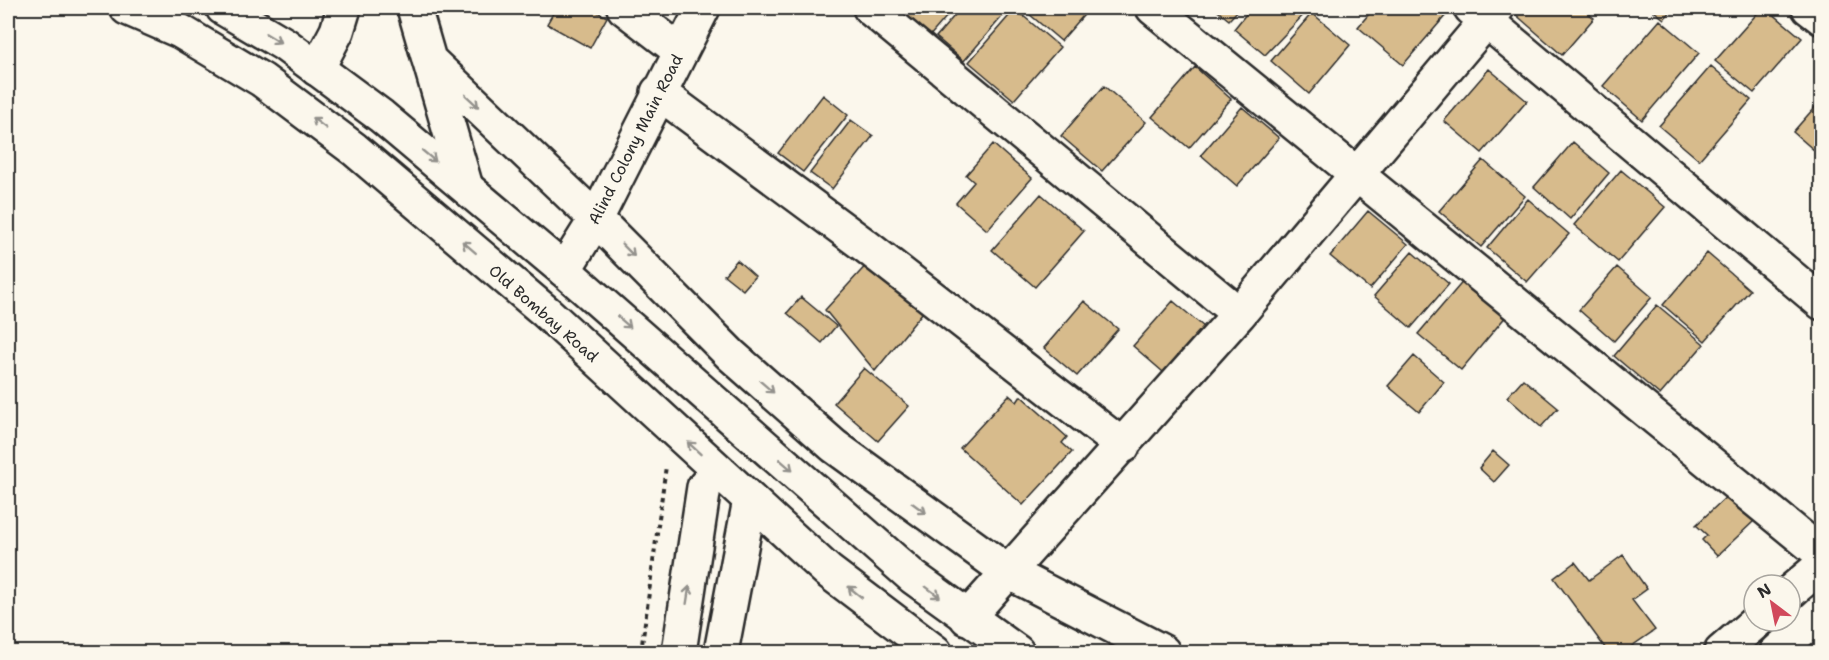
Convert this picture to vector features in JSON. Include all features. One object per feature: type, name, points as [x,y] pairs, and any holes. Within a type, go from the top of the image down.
[{"type":"street","name":"Old Bombay Road","points":[[127,8],[180,31],[262,80],[354,149],[546,312],[828,571],[935,652]]},
{"type":"street","points":[[223,8],[284,44],[381,116],[564,270],[913,577],[1017,652]]},
{"type":"street","points":[[317,69],[337,31],[344,8]]},
{"type":"street","points":[[414,8],[466,187]]},
{"type":"street","points":[[624,8],[680,51]]},
{"type":"street","name":"Alind Colony Main Road","points":[[564,270],[596,219],[658,92],[703,8]]},
{"type":"street","points":[[870,8],[1239,314]]},
{"type":"street","points":[[1153,8],[1821,554]]},
{"type":"street","points":[[1809,8],[1821,18]]},
{"type":"street","points":[[967,618],[1124,446],[1239,314],[1357,175],[1485,12],[1821,303]]},
{"type":"street","points":[[429,60],[596,219],[731,355],[834,446],[1008,572],[1163,652]]},
{"type":"street","points":[[658,92],[867,247],[1124,446]]},
{"type":"street","points":[[679,652],[704,487],[718,471]]},
{"type":"street","points":[[721,652],[750,500]]},
{"type":"street","points":[[1802,582],[1821,565]]},
{"type":"street","points":[[1777,652],[1821,611]]},
{"type":"street","points":[[1721,652],[1743,633]]},
{"type":"path","points":[[641,652],[672,427]]},
{"type":"building","points":[[556,8],[590,8],[607,17],[590,48],[547,24]]},
{"type":"building","points":[[912,8],[954,8],[929,37],[905,16]]},
{"type":"building","points":[[961,8],[1001,8],[1006,12],[964,61],[936,37]]},
{"type":"building","points":[[1022,8],[1090,8],[1061,41]]},
{"type":"building","points":[[1214,8],[1240,8],[1229,20]]},
{"type":"building","points":[[1251,8],[1310,8],[1265,55],[1234,29]]},
{"type":"building","points":[[1374,8],[1437,8],[1446,15],[1403,65],[1358,27]]},
{"type":"building","points":[[1518,8],[1582,8],[1594,18],[1562,55],[1514,13]]},
{"type":"building","points":[[1650,8],[1674,8],[1664,19]]},
{"type":"building","points":[[1762,8],[1766,8],[1802,38],[1754,93],[1715,61]]},
{"type":"building","points":[[1015,9],[1060,47],[1014,100],[969,62]]},
{"type":"building","points":[[1312,13],[1350,45],[1309,94],[1271,61]]},
{"type":"building","points":[[1660,20],[1699,53],[1642,120],[1603,86]]},
{"type":"building","points":[[1711,66],[1751,100],[1699,160],[1659,126]]},
{"type":"building","points":[[1195,67],[1231,99],[1189,148],[1152,117]]},
{"type":"building","points":[[1489,69],[1527,101],[1482,153],[1444,121]]},
{"type":"building","points":[[1104,86],[1146,122],[1102,171],[1061,136]]},
{"type":"building","points":[[823,95],[848,115],[803,172],[778,153]]},
{"type":"building","points":[[1822,99],[1822,157],[1793,132]]},
{"type":"building","points":[[1242,107],[1279,138],[1237,186],[1201,155]]},
{"type":"building","points":[[851,120],[873,136],[832,189],[810,173]]},
{"type":"building","points":[[1573,142],[1609,173],[1570,219],[1534,187]]},
{"type":"building","points":[[993,144],[1032,178],[987,230],[956,203],[974,182],[966,175]]},
{"type":"building","points":[[1483,160],[1525,196],[1481,247],[1439,211]]},
{"type":"building","points":[[1621,170],[1665,207],[1618,262],[1574,225]]},
{"type":"building","points":[[1041,194],[1084,231],[1035,287],[992,250]]},
{"type":"building","points":[[1528,199],[1569,234],[1527,282],[1487,248]]},
{"type":"building","points":[[1368,211],[1408,244],[1370,289],[1330,256]]},
{"type":"building","points":[[1412,252],[1449,284],[1411,328],[1374,296]]},
{"type":"building","points":[[1707,253],[1750,290],[1705,341],[1663,305]]},
{"type":"building","points":[[737,260],[755,276],[743,290],[724,275]]},
{"type":"building","points":[[870,261],[927,307],[875,371],[825,310]]},
{"type":"building","points":[[1617,267],[1652,297],[1614,341],[1579,310]]},
{"type":"building","points":[[1465,279],[1507,315],[1461,370],[1418,334]]},
{"type":"building","points":[[801,297],[836,326],[822,343],[787,313]]},
{"type":"building","points":[[1084,301],[1118,329],[1077,376],[1044,348]]},
{"type":"building","points":[[1173,301],[1210,332],[1170,378],[1133,346]]},
{"type":"building","points":[[1657,305],[1704,344],[1660,395],[1614,356]]},
{"type":"building","points":[[1414,356],[1444,382],[1419,412],[1388,386]]},
{"type":"building","points":[[864,368],[909,406],[878,441],[834,403]]},
{"type":"building","points":[[1523,379],[1558,408],[1541,427],[1507,397]]},
{"type":"building","points":[[1009,395],[1017,402],[1021,396],[1067,437],[1062,443],[1072,452],[1023,505],[960,448]]},
{"type":"building","points":[[1493,451],[1509,465],[1494,482],[1479,468]]},
{"type":"building","points":[[1728,495],[1754,521],[1717,556],[1702,540],[1707,535],[1696,525]]},
{"type":"building","points":[[1623,555],[1647,589],[1632,600],[1655,630],[1623,652],[1608,652],[1554,578],[1575,562],[1589,580]]}]
